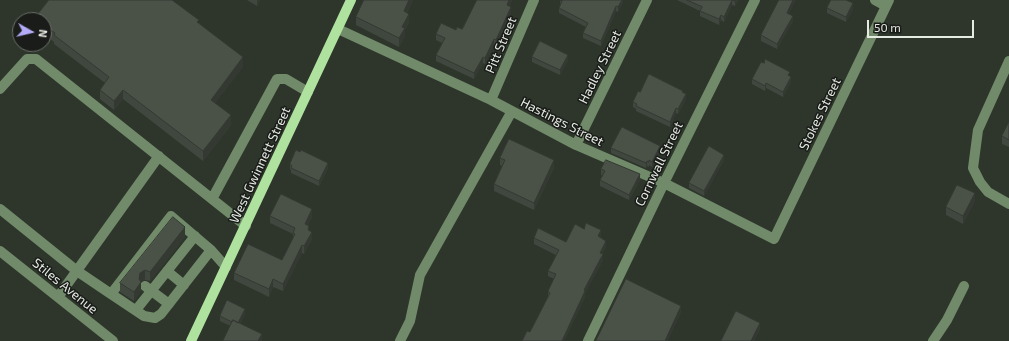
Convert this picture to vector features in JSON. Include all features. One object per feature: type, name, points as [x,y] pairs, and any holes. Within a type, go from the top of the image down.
[{"type":"main road","name":"West Gwinnett Street","points":[[191,341],[351,0]]},
{"type":"street","name":"Pitt Street","points":[[491,100],[534,0]]},
{"type":"street","name":"Hadley Street","points":[[576,145],[647,0]]},
{"type":"street","name":"Cornwall Street","points":[[588,341],[664,183],[755,0]]},
{"type":"street","points":[[875,0],[887,3]]},
{"type":"street","name":"Stokes Street","points":[[774,239],[887,3]]},
{"type":"street","name":"Hastings Street","points":[[338,29],[491,100],[576,145],[664,183],[774,239]]},
{"type":"street","points":[[0,90],[27,59],[36,58],[246,226]]},
{"type":"street","points":[[1009,61],[978,130],[973,168],[980,182],[988,192],[1009,204]]},
{"type":"street","points":[[212,199],[277,79],[286,79],[308,92]]},
{"type":"street","points":[[400,341],[410,320],[420,275],[512,111]]},
{"type":"street","points":[[58,297],[159,156]]},
{"type":"street","points":[[0,209],[77,271],[144,316],[155,318],[161,314],[211,250]]},
{"type":"street","points":[[111,294],[130,274],[161,235],[171,216],[211,250],[226,267]]},
{"type":"street","points":[[136,310],[148,289],[167,271],[180,249],[195,236]]},
{"type":"street","name":"Stiles Avenue","points":[[0,250],[113,341]]},
{"type":"street","points":[[167,271],[184,285]]},
{"type":"street","points":[[933,341],[947,320],[964,286]]},
{"type":"street","points":[[148,289],[169,304]]},
{"type":"building","points":[[49,0],[172,0],[199,20],[197,22],[243,57],[211,100],[231,115],[203,151],[123,90],[114,101],[100,90],[109,77],[54,35],[55,33],[52,31],[52,12],[40,12]]},
{"type":"building","points":[[364,0],[409,0],[404,11],[409,14],[402,27],[405,28],[399,38],[356,17]]},
{"type":"building","points":[[477,0],[509,0],[507,5],[511,7],[496,40],[494,39],[485,58],[483,57],[474,73],[436,55],[445,38],[436,34],[441,23],[456,30],[457,27],[462,29]]},
{"type":"building","points":[[560,0],[622,0],[618,7],[616,6],[601,41],[583,33],[588,23],[559,8],[562,1]]},
{"type":"building","points":[[687,0],[732,0],[724,17],[721,15],[719,19],[700,11],[702,7]]},
{"type":"building","points":[[779,0],[793,0],[787,13],[793,16],[777,44],[761,35]]},
{"type":"building","points":[[831,0],[846,0],[853,3],[846,17],[827,8]]},
{"type":"building","points":[[540,41],[568,55],[560,70],[532,57]]},
{"type":"building","points":[[765,59],[790,72],[788,75],[791,77],[783,92],[766,83],[765,86],[752,79],[761,62],[764,63]]},
{"type":"building","points":[[649,74],[683,91],[682,92],[686,94],[678,109],[676,108],[670,122],[636,106],[637,104],[633,102]]},
{"type":"building","points":[[1009,122],[1009,140],[1002,136]]},
{"type":"building","points":[[622,127],[660,146],[652,162],[649,160],[649,162],[647,161],[646,163],[611,148]]},
{"type":"building","points":[[509,139],[554,160],[534,203],[494,184],[505,160],[500,158]]},
{"type":"building","points":[[709,146],[724,155],[704,191],[689,183]]},
{"type":"building","points":[[296,150],[300,152],[301,150],[328,163],[319,181],[291,168],[292,166],[290,164]]},
{"type":"building","points":[[606,160],[640,174],[629,195],[600,180],[605,171],[601,169]]},
{"type":"building","points":[[957,185],[975,193],[963,216],[946,207]]},
{"type":"building","points":[[281,194],[312,209],[305,224],[309,226],[308,230],[312,232],[304,246],[302,245],[283,284],[273,279],[269,289],[234,273],[248,244],[282,260],[295,234],[293,233],[295,228],[270,216]]},
{"type":"building","points":[[173,217],[185,227],[150,272],[145,270],[140,273],[139,279],[141,282],[134,292],[120,283]]},
{"type":"building","points":[[586,223],[601,230],[598,236],[606,241],[600,253],[603,254],[584,290],[585,291],[562,341],[522,341],[527,331],[530,332],[550,293],[548,291],[556,274],[548,271],[559,250],[534,238],[538,228],[566,242],[575,224],[584,229]]},
{"type":"building","points":[[626,279],[681,306],[665,341],[596,341]]},
{"type":"building","points":[[227,300],[245,309],[238,323],[233,320],[232,322],[220,316]]},
{"type":"building","points":[[736,311],[760,323],[751,341],[721,341]]},
{"type":"building","points":[[233,320],[262,334],[258,341],[223,341]]}]
